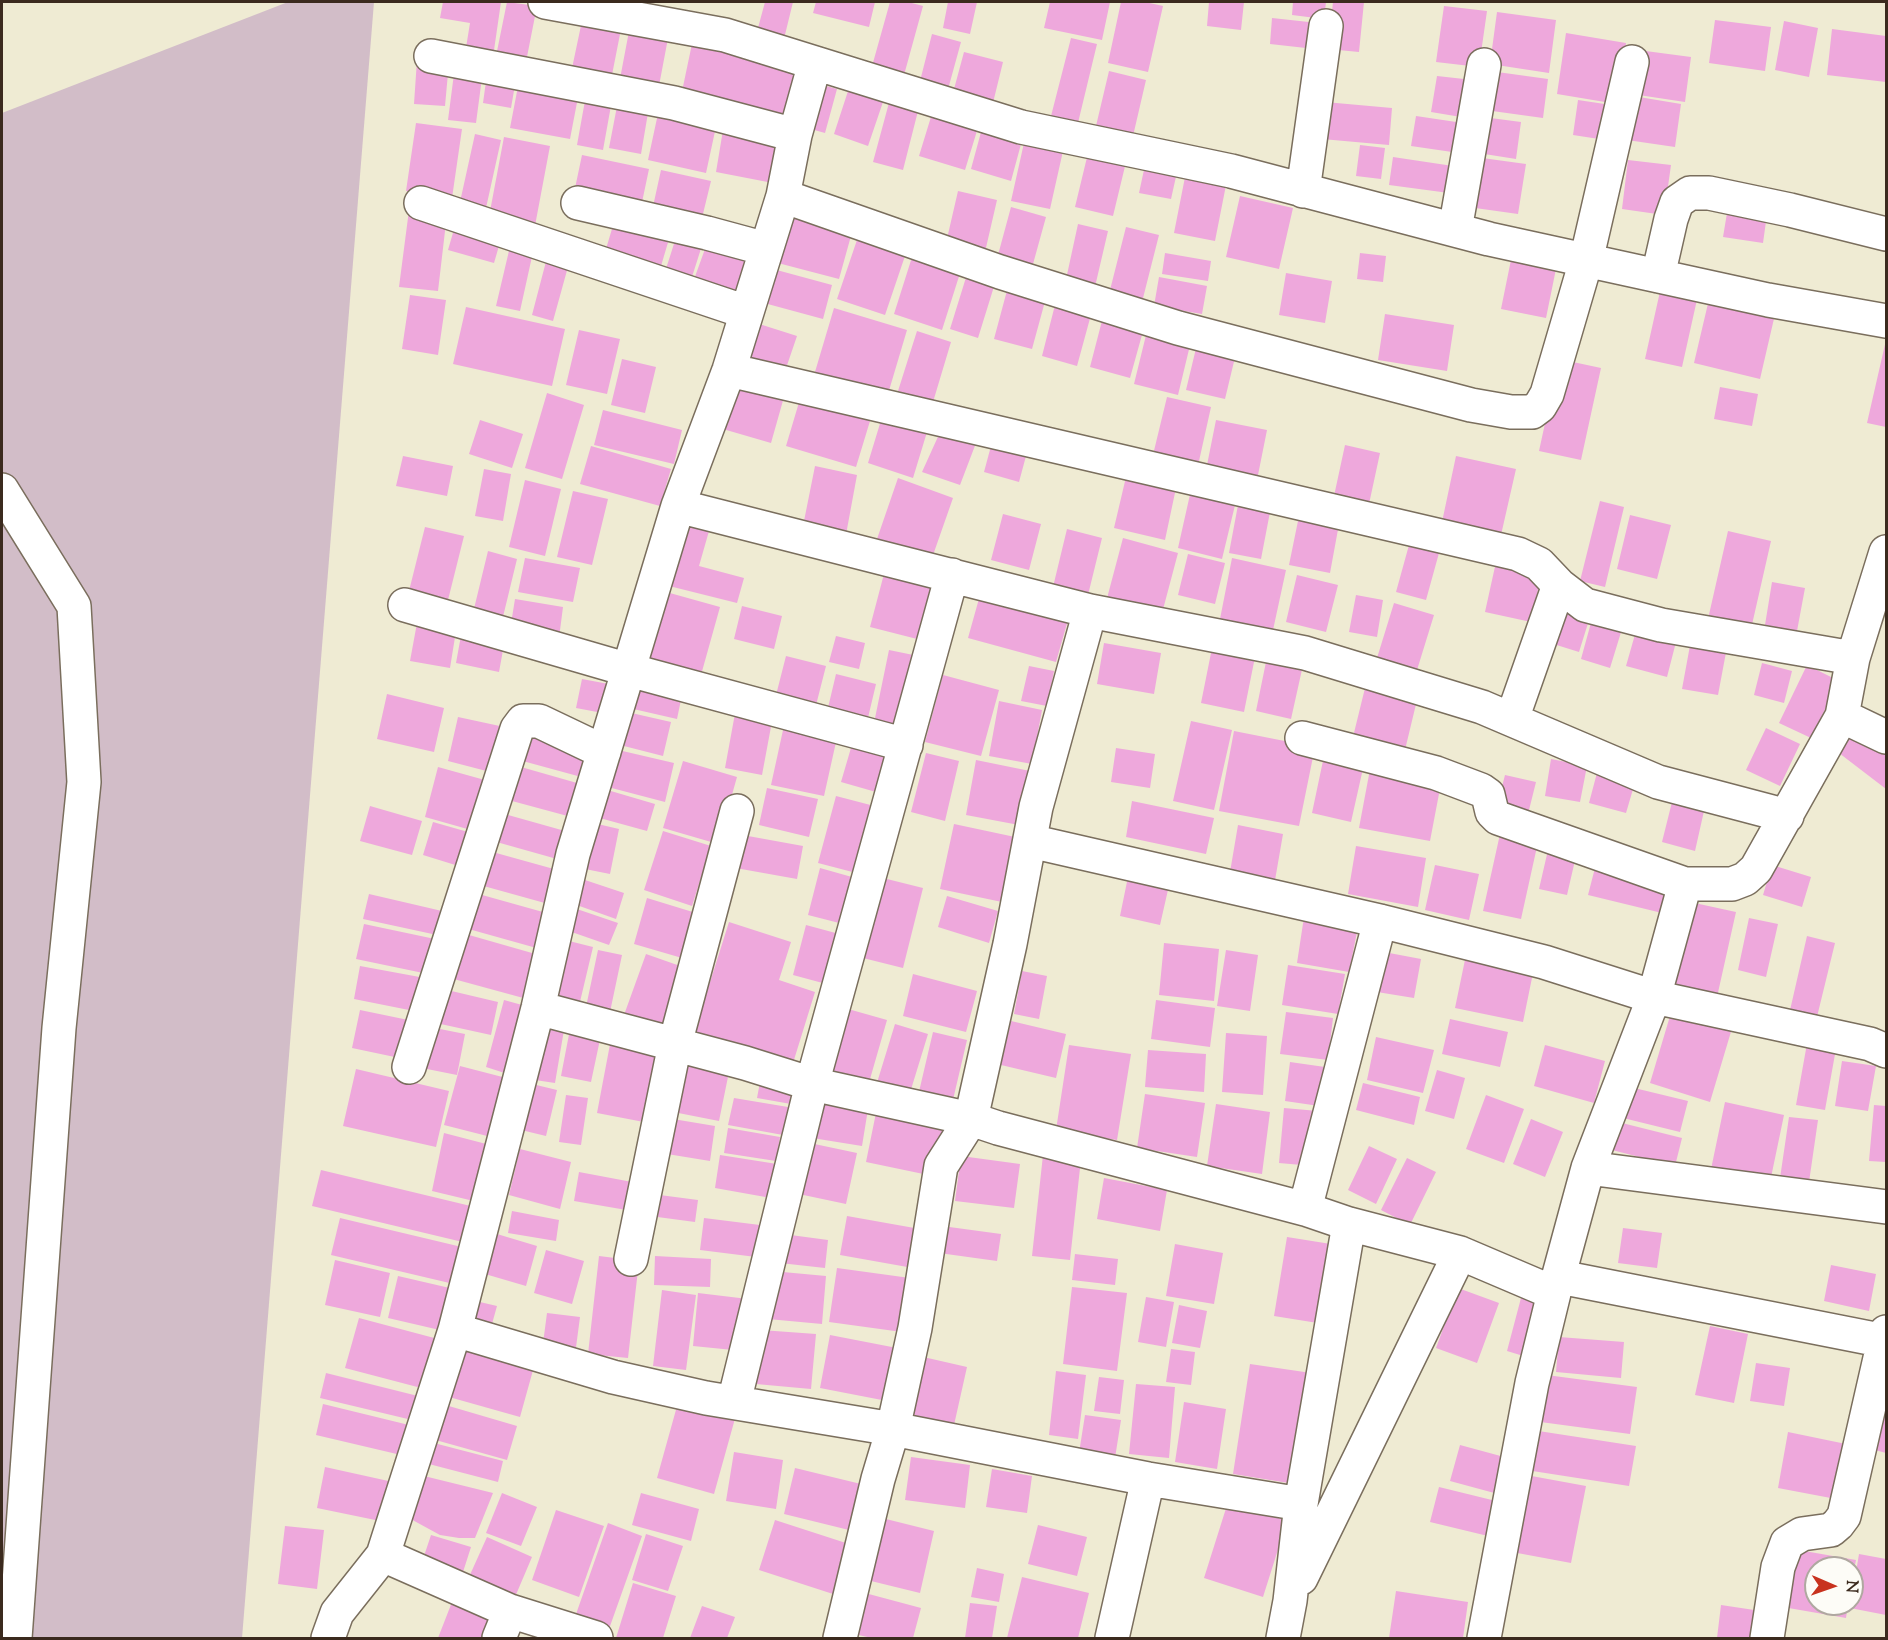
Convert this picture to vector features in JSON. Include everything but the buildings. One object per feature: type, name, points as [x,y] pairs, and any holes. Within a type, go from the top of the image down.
[{"type":"street","points":[[545,2],[725,35],[1022,127],[1231,171],[1455,230],[1768,300],[1887,321]]},
{"type":"street","points":[[1303,191],[1326,26]]},
{"type":"street","points":[[431,56],[674,103],[795,135]]},
{"type":"street","points":[[783,196],[1000,272],[1178,328],[1470,405],[1511,412],[1532,412],[1540,406],[1547,394],[1586,261],[1632,62]]},
{"type":"street","points":[[328,1638],[337,1613],[383,1555],[455,1330],[538,1008],[573,854],[678,506],[729,370],[783,196],[795,135],[815,63]]},
{"type":"street","points":[[1455,230],[1484,65]]},
{"type":"street","points":[[1658,276],[1677,202],[1690,193],[1709,193],[1887,234]]},
{"type":"street","points":[[421,202],[746,312]]},
{"type":"street","points":[[578,203],[766,249]]},
{"type":"street","points":[[729,370],[1518,554],[1539,564],[1559,585],[1585,605],[1661,625],[1853,658]]},
{"type":"street","points":[[2,490],[74,606],[84,782],[59,1028],[15,1638]]},
{"type":"street","points":[[678,506],[1090,611],[1305,653],[1482,707],[1658,782],[1787,816]]},
{"type":"street","points":[[1302,738],[1437,773],[1481,790],[1488,795],[1492,812],[1498,818],[1685,884],[1732,884],[1745,879],[1756,869],[1842,716],[1853,658],[1887,552]]},
{"type":"street","points":[[734,1402],[812,1084],[952,575]]},
{"type":"street","points":[[1512,719],[1559,585]]},
{"type":"street","points":[[405,604],[629,670],[906,745]]},
{"type":"street","points":[[840,1638],[878,1479],[893,1429],[915,1328],[941,1166],[971,1119],[1010,944],[1036,807],[1090,611]]},
{"type":"street","points":[[1842,716],[1887,737]]},
{"type":"street","points":[[409,1067],[518,729],[523,721],[539,721],[604,752]]},
{"type":"street","points":[[631,1259],[675,1044],[737,811]]},
{"type":"street","points":[[1030,841],[1380,921],[1544,962],[1654,997],[1870,1044],[1887,1051]]},
{"type":"street","points":[[1484,1638],[1532,1383],[1588,1168],[1654,997],[1685,884]]},
{"type":"street","points":[[1305,1209],[1380,921]]},
{"type":"street","points":[[538,1008],[745,1063],[812,1084],[971,1119],[1305,1209],[1557,1285],[1886,1336],[1844,1516],[1831,1530],[1802,1534],[1787,1543],[1779,1567],[1767,1638]]},
{"type":"street","points":[[1588,1168],[1887,1207]]},
{"type":"street","points":[[1283,1638],[1290,1601],[1301,1504],[1349,1224]]},
{"type":"street","points":[[1290,1601],[1460,1254]]},
{"type":"street","points":[[455,1330],[613,1377],[734,1402],[893,1429],[1148,1479],[1301,1504]]},
{"type":"street","points":[[1112,1638],[1148,1479]]},
{"type":"street","points":[[383,1555],[505,1625],[596,1638]]},
{"type":"shaded area","points":[[288,2],[374,2],[242,1638],[2,1638],[2,113]]}]
